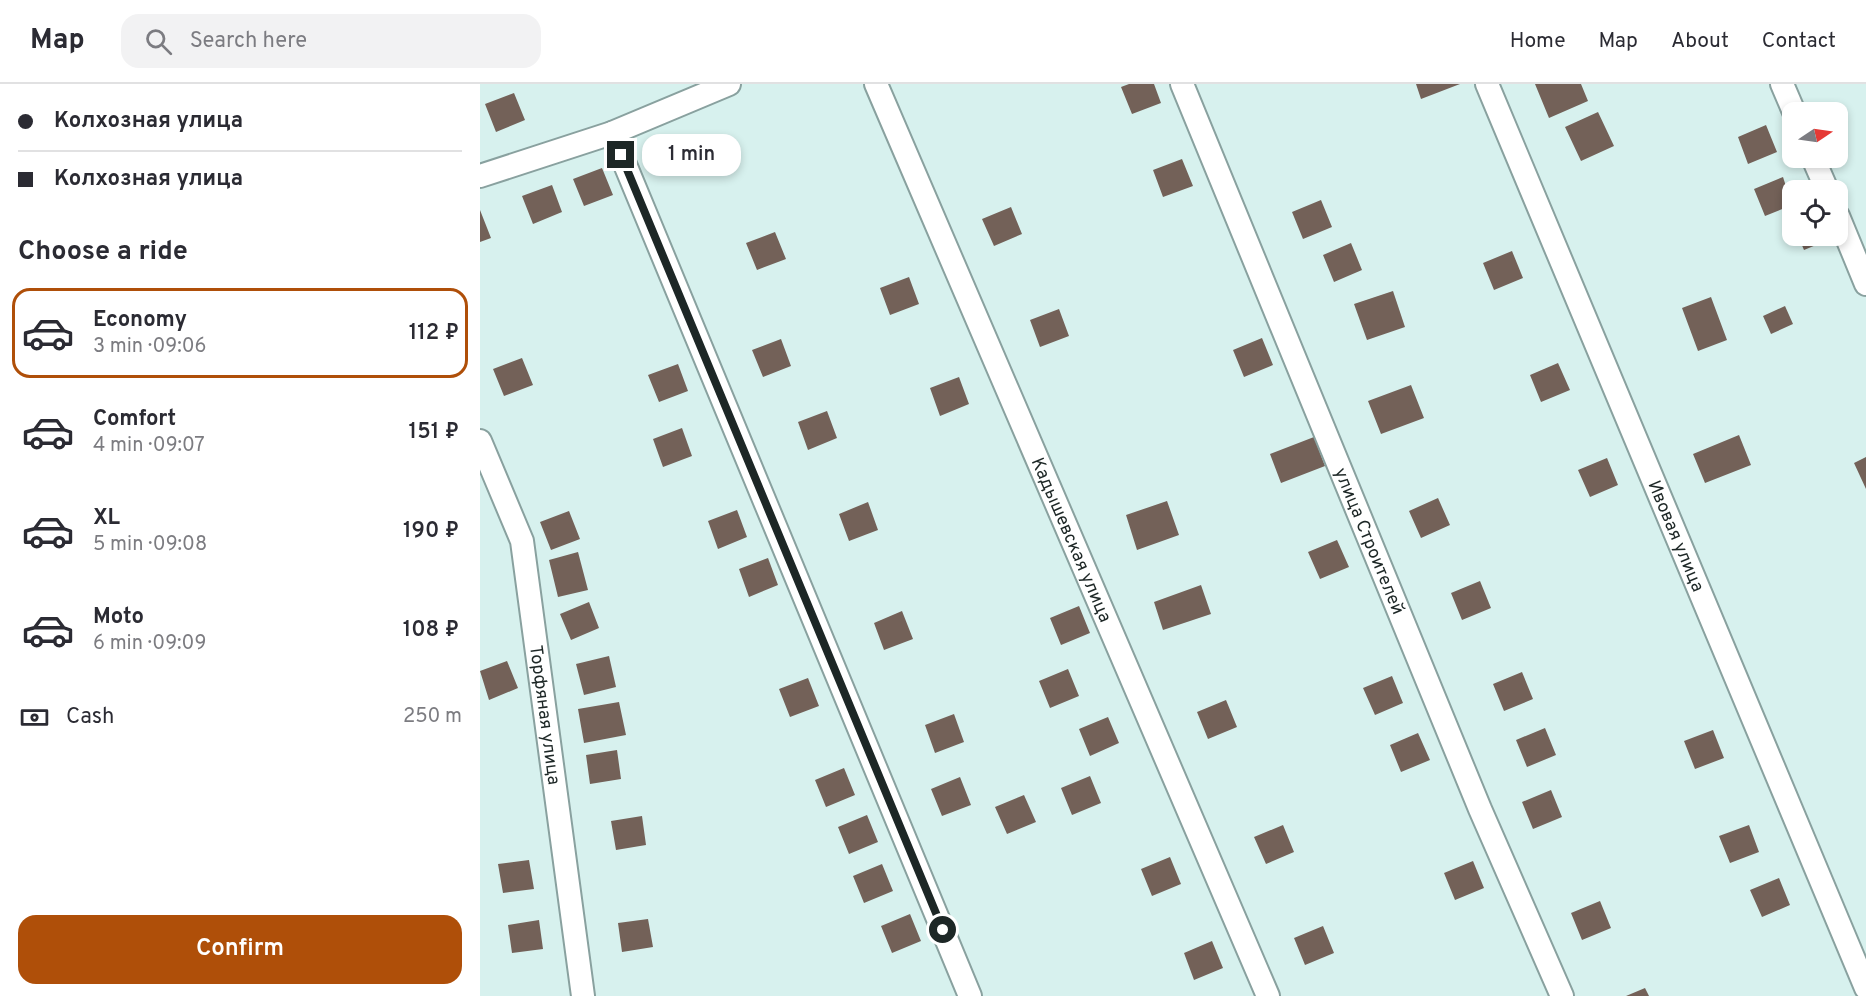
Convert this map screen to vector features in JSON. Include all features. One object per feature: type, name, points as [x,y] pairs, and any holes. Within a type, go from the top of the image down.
[{"type":"street","points":[[480,176],[612,133],[729,84]]},
{"type":"street","name":"Кадышевская улица","points":[[876,84],[1268,996]]},
{"type":"street","name":"улица Строителей","points":[[1182,84],[1480,809],[1562,996]]},
{"type":"street","name":"Ивовая улица","points":[[1487,84],[1866,988]]},
{"type":"street","points":[[1782,84],[1790,102]]},
{"type":"street","points":[[612,133],[970,996]]},
{"type":"street","points":[[1848,240],[1866,284]]},
{"type":"street","name":"Торфяная улица","points":[[480,441],[522,541],[583,996]]},
{"type":"building","points":[[1129,84],[1154,84],[1161,103],[1132,114],[1121,87]]},
{"type":"building","points":[[1416,84],[1460,84],[1421,99]]},
{"type":"building","points":[[1535,84],[1581,84],[1588,101],[1549,118]]},
{"type":"building","points":[[514,93],[525,120],[496,132],[485,104]]},
{"type":"building","points":[[1598,112],[1614,146],[1581,161],[1565,127]]},
{"type":"building","points":[[1766,125],[1777,152],[1748,164],[1738,137]]},
{"type":"building","points":[[1182,159],[1193,186],[1163,197],[1153,170]]},
{"type":"building","points":[[602,168],[613,195],[584,206],[573,179]]},
{"type":"building","points":[[1783,177],[1782,209],[1765,216],[1754,189]]},
{"type":"building","points":[[552,185],[562,212],[533,224],[522,196]]},
{"type":"building","points":[[1321,200],[1332,227],[1303,239],[1292,212]]},
{"type":"building","points":[[1011,207],[1022,234],[994,246],[982,219]]},
{"type":"building","points":[[480,210],[491,238],[480,242]]},
{"type":"building","points":[[775,232],[786,259],[757,270],[746,243]]},
{"type":"building","points":[[1351,243],[1362,270],[1334,282],[1323,255]]},
{"type":"building","points":[[1802,246],[1814,246],[1804,250]]},
{"type":"building","points":[[1512,251],[1523,278],[1494,290],[1483,263]]},
{"type":"building","points":[[909,277],[919,304],[890,315],[880,288]]},
{"type":"building","points":[[1393,291],[1405,327],[1367,340],[1354,304]]},
{"type":"building","points":[[1711,297],[1727,340],[1698,351],[1682,308]]},
{"type":"building","points":[[1785,306],[1793,324],[1771,334],[1763,316]]},
{"type":"building","points":[[1059,309],[1069,336],[1040,347],[1030,320]]},
{"type":"building","points":[[1262,338],[1273,365],[1244,377],[1233,350]]},
{"type":"building","points":[[781,339],[791,366],[763,377],[752,350]]},
{"type":"building","points":[[522,358],[533,385],[504,396],[493,369]]},
{"type":"building","points":[[1558,363],[1570,390],[1541,402],[1530,375]]},
{"type":"building","points":[[678,364],[688,391],[659,402],[648,375]]},
{"type":"building","points":[[959,377],[969,404],[940,416],[930,388]]},
{"type":"building","points":[[1411,385],[1424,418],[1381,434],[1368,401]]},
{"type":"building","points":[[827,411],[837,438],[808,450],[798,422]]},
{"type":"building","points":[[682,428],[692,456],[663,467],[653,439]]},
{"type":"building","points":[[1739,435],[1751,465],[1705,483],[1693,454]]},
{"type":"building","points":[[1314,437],[1325,466],[1281,483],[1270,454]]},
{"type":"building","points":[[1866,457],[1866,489],[1854,463]]},
{"type":"building","points":[[1607,458],[1618,485],[1590,497],[1578,470]]},
{"type":"building","points":[[1438,498],[1450,525],[1421,538],[1409,511]]},
{"type":"building","points":[[1167,501],[1179,535],[1137,550],[1126,515]]},
{"type":"building","points":[[868,502],[878,530],[849,541],[839,514]]},
{"type":"building","points":[[737,510],[747,537],[718,549],[708,521]]},
{"type":"building","points":[[569,511],[580,539],[551,550],[540,522]]},
{"type":"building","points":[[1337,540],[1349,567],[1320,579],[1308,552]]},
{"type":"building","points":[[578,552],[588,590],[558,597],[549,560]]},
{"type":"building","points":[[768,558],[778,585],[749,597],[739,569]]},
{"type":"building","points":[[1480,581],[1491,608],[1462,620],[1451,593]]},
{"type":"building","points":[[1201,585],[1211,614],[1163,630],[1154,602]]},
{"type":"building","points":[[589,602],[599,628],[571,640],[560,614]]},
{"type":"building","points":[[1079,606],[1090,633],[1061,645],[1050,618]]},
{"type":"building","points":[[902,611],[913,639],[884,650],[874,623]]},
{"type":"building","points":[[609,656],[616,687],[584,695],[576,664]]},
{"type":"building","points":[[507,661],[518,688],[489,700],[480,671]]},
{"type":"building","points":[[1068,669],[1079,696],[1050,708],[1039,681]]},
{"type":"building","points":[[1522,672],[1533,699],[1504,711],[1493,684]]},
{"type":"building","points":[[1392,676],[1403,703],[1375,715],[1363,688]]},
{"type":"building","points":[[808,678],[819,706],[790,717],[779,689]]},
{"type":"building","points":[[1226,700],[1237,727],[1208,739],[1197,712]]},
{"type":"building","points":[[619,702],[626,735],[584,743],[578,709]]},
{"type":"building","points":[[954,714],[964,742],[935,753],[925,725]]},
{"type":"building","points":[[1108,717],[1119,743],[1090,756],[1079,729]]},
{"type":"building","points":[[1545,728],[1556,755],[1527,767],[1516,740]]},
{"type":"building","points":[[1713,730],[1724,758],[1695,769],[1684,741]]},
{"type":"building","points":[[1418,733],[1430,760],[1401,772],[1390,745]]},
{"type":"building","points":[[617,750],[621,779],[590,784],[586,755]]},
{"type":"building","points":[[844,768],[855,795],[826,807],[815,780]]},
{"type":"building","points":[[1090,776],[1101,803],[1072,815],[1061,788]]},
{"type":"building","points":[[960,777],[971,805],[942,816],[931,789]]},
{"type":"building","points":[[1551,790],[1562,817],[1533,829],[1522,802]]},
{"type":"building","points":[[1024,795],[1036,822],[1007,834],[995,807]]},
{"type":"building","points":[[867,815],[878,842],[849,854],[838,827]]},
{"type":"building","points":[[642,816],[646,845],[616,850],[611,821]]},
{"type":"building","points":[[1283,825],[1294,852],[1266,864],[1254,837]]},
{"type":"building","points":[[1749,825],[1759,852],[1730,863],[1719,836]]},
{"type":"building","points":[[1170,857],[1181,884],[1152,896],[1141,869]]},
{"type":"building","points":[[529,860],[534,889],[503,893],[498,864]]},
{"type":"building","points":[[1473,861],[1484,888],[1455,900],[1444,873]]},
{"type":"building","points":[[882,864],[893,891],[864,903],[853,876]]},
{"type":"building","points":[[1779,878],[1790,905],[1762,917],[1750,890]]},
{"type":"building","points":[[1600,901],[1611,928],[1582,940],[1571,913]]},
{"type":"building","points":[[910,914],[921,941],[892,953],[881,926]]},
{"type":"building","points":[[648,919],[653,947],[622,952],[618,923]]},
{"type":"building","points":[[539,920],[543,949],[512,953],[508,925]]},
{"type":"building","points":[[1323,926],[1334,953],[1305,965],[1294,938]]},
{"type":"building","points":[[1212,941],[1223,968],[1194,980],[1184,953]]},
{"type":"building","points":[[1645,988],[1649,996],[1626,996]]},
{"type":"route","points":[[621,155],[943,930]]}]
